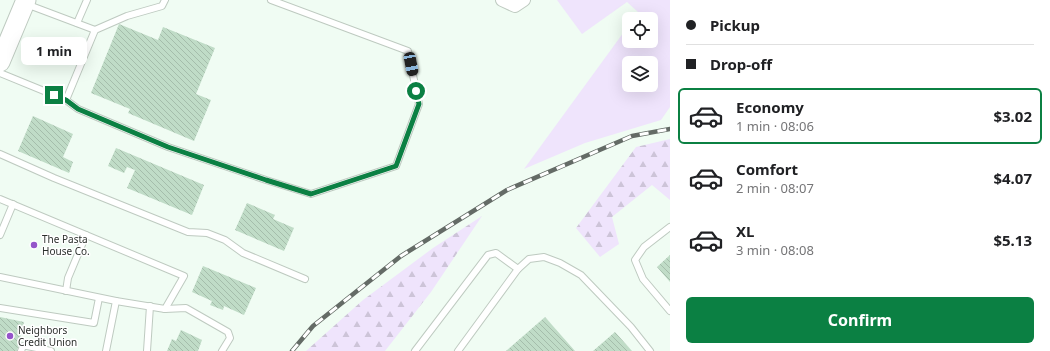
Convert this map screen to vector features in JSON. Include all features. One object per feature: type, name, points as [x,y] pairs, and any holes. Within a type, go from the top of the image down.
[{"type":"main road","points":[[0,62],[25,2]]},
{"type":"street","points":[[502,0],[515,6],[524,0]]},
{"type":"lane","points":[[78,23],[87,0]]},
{"type":"lane","points":[[66,100],[96,30],[127,16],[162,6],[165,0]]},
{"type":"lane","points":[[0,73],[66,100],[78,109],[168,147],[311,194],[396,166],[419,104],[408,51],[271,0]]},
{"type":"lane","points":[[25,2],[96,30]]},
{"type":"lane","points":[[0,154],[54,178],[188,232],[207,233],[225,240],[243,253],[305,279]]},
{"type":"lane","points":[[0,199],[184,276],[165,309]]},
{"type":"lane","points":[[0,235],[13,204]]},
{"type":"lane","points":[[670,227],[644,247],[635,260],[643,279],[670,311]]},
{"type":"lane","points":[[66,291],[68,278],[86,235]]},
{"type":"lane","points":[[415,351],[488,255],[496,253],[518,268]]},
{"type":"lane","points":[[458,351],[518,268],[529,259],[544,256],[581,275],[631,327],[650,351]]},
{"type":"lane","points":[[0,277],[116,301],[165,309],[186,308],[228,332],[230,338],[222,351]]},
{"type":"lane","points":[[0,308],[94,323],[99,298]]},
{"type":"lane","points":[[106,351],[116,301]]},
{"type":"lane","points":[[147,351],[150,306]]},
{"type":"lane","points":[[21,351],[23,346],[51,351]]},
{"type":"green space","points":[[557,0],[670,0],[670,107],[661,120],[585,143],[524,169],[622,35],[622,48],[658,48],[658,12],[638,12],[627,2],[582,34]]},
{"type":"green space","points":[[670,139],[670,200],[652,185],[612,217],[619,244],[600,257],[576,228],[636,147]]},
{"type":"green space","points":[[482,216],[431,292],[385,351],[306,351],[363,300],[433,248]]},
{"type":"building","points":[[119,24],[158,40],[163,27],[215,48],[196,94],[211,100],[194,141],[128,113],[130,109],[91,93]]},
{"type":"building","points":[[33,116],[73,134],[63,157],[73,162],[69,173],[18,151]]},
{"type":"building","points":[[116,148],[204,185],[192,215],[127,188],[135,170],[127,167],[124,173],[108,166]]},
{"type":"building","points":[[247,203],[275,215],[273,219],[294,228],[284,251],[235,230]]},
{"type":"building","points":[[670,255],[670,282],[657,267]]},
{"type":"building","points":[[203,266],[256,288],[244,315],[224,306],[223,310],[210,305],[212,301],[192,292]]},
{"type":"building","name":"Neighbors Credit Union","points":[[0,317],[24,322],[17,351],[0,351]]},
{"type":"building","points":[[545,317],[575,351],[506,351]]},
{"type":"building","points":[[181,330],[202,340],[198,351],[167,351],[172,339],[176,341]]},
{"type":"building","points":[[615,332],[632,351],[593,351]]},
{"type":"railway","points":[[292,351],[313,326],[401,256],[507,190],[632,136],[670,129]]},
{"type":"place","name":"The Pasta House Co.","points":[[34,245]]},
{"type":"place","name":"Neighbors Credit Union","points":[[10,336]]},
{"type":"route","points":[[54,95],[66,100],[78,109],[168,147],[311,194],[396,166],[419,104],[416,91]]}]
